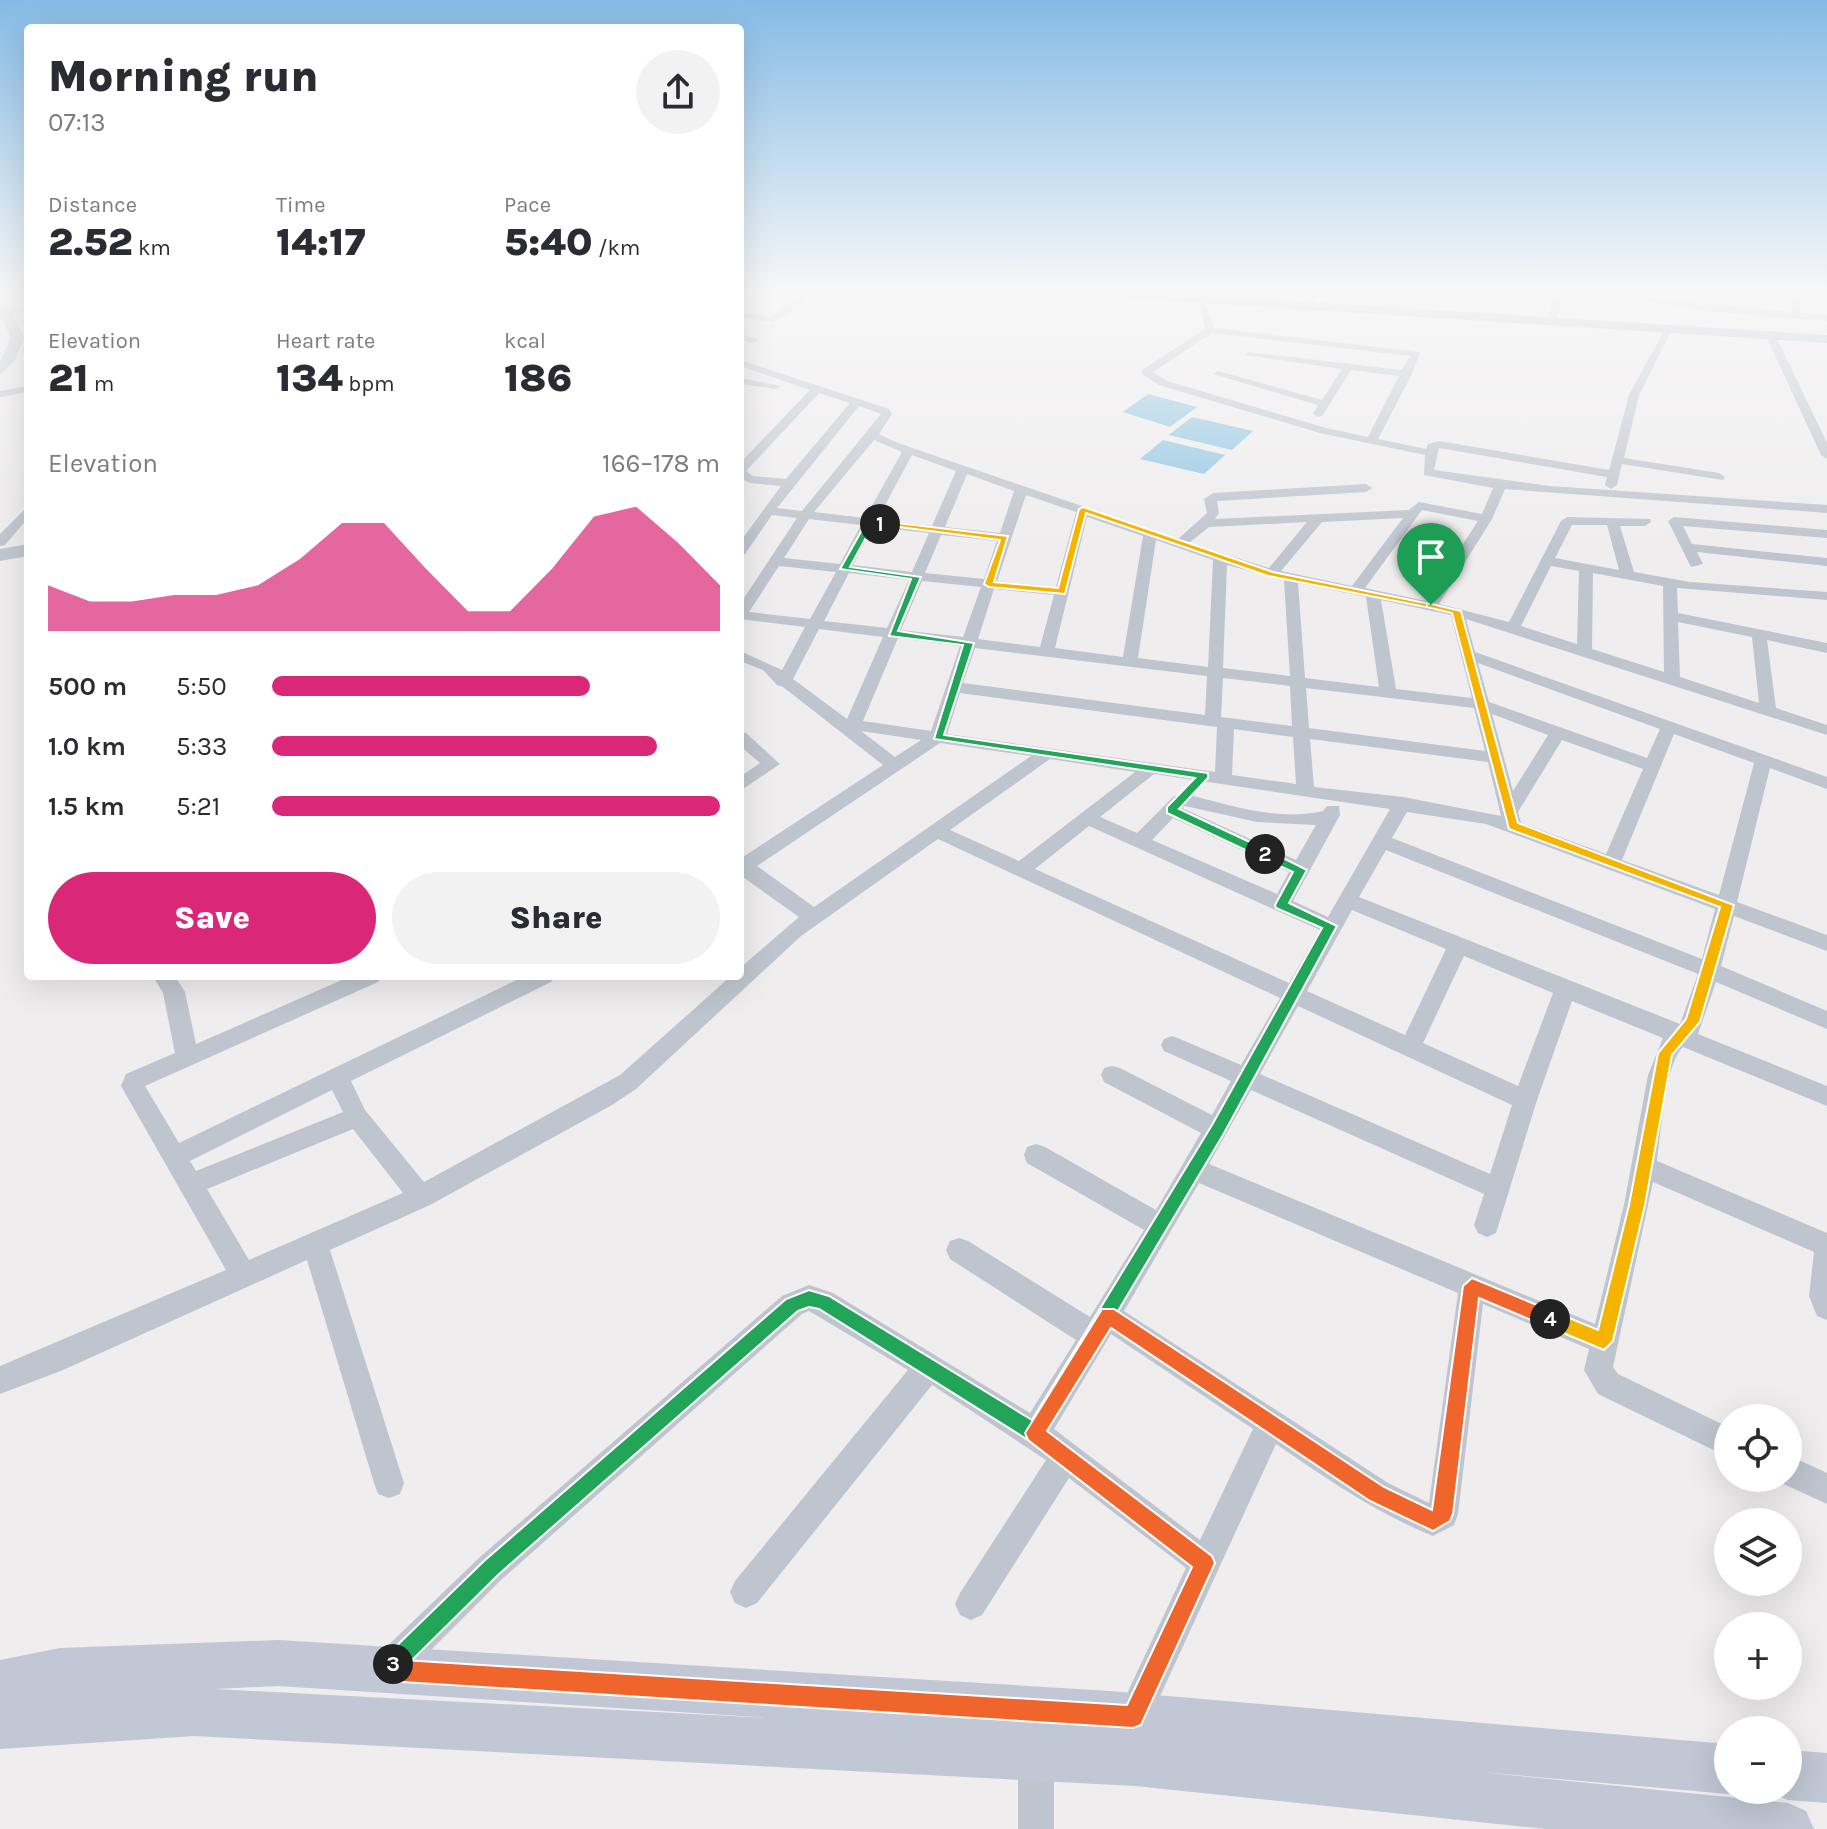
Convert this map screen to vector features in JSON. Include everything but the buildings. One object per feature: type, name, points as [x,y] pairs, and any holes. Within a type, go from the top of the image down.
[{"type":"main road","points":[[0,555],[24,551]]},
{"type":"main road","points":[[0,562],[24,558]]},
{"type":"main road","points":[[0,1684],[60,1672],[278,1663],[387,1670],[1036,1733],[1714,1768]]},
{"type":"main road","points":[[0,1725],[194,1712],[1036,1733]]},
{"type":"main road","points":[[1134,1739],[1788,1829]]},
{"type":"main road","points":[[1802,1776],[1827,1778]]},
{"type":"street","points":[[744,609],[806,515],[872,435],[887,412],[783,378]]},
{"type":"street","points":[[1154,378],[1310,427],[1430,453]]},
{"type":"street","points":[[1190,391],[1211,378]]},
{"type":"street","points":[[1233,378],[1325,404]]},
{"type":"street","points":[[1269,389],[1277,378]]},
{"type":"street","points":[[1310,427],[1341,378]]},
{"type":"street","points":[[1371,441],[1405,378]]},
{"type":"street","points":[[1610,492],[1634,395],[1643,378]]},
{"type":"street","points":[[1791,378],[1827,455]]},
{"type":"street","points":[[744,381],[815,390]]},
{"type":"street","points":[[0,394],[24,390]]},
{"type":"street","points":[[744,466],[798,402],[815,390]]},
{"type":"street","points":[[744,395],[778,399]]},
{"type":"street","points":[[744,545],[789,483],[857,402]]},
{"type":"street","points":[[872,435],[1220,559],[1291,579],[1457,611],[1827,730]]},
{"type":"street","points":[[1614,475],[1439,444],[1433,445],[1428,472],[1435,477],[1501,485],[1827,509]]},
{"type":"street","points":[[783,682],[909,449]]},
{"type":"street","points":[[1617,460],[1719,477]]},
{"type":"street","points":[[846,724],[892,634],[964,467]]},
{"type":"street","points":[[744,474],[750,479],[789,483]]},
{"type":"street","points":[[1431,605],[1486,519],[1501,485]]},
{"type":"street","points":[[813,917],[744,861],[937,737],[1022,487]]},
{"type":"street","points":[[1180,544],[1206,523],[1213,513],[1210,499],[1213,497],[1366,488]]},
{"type":"street","points":[[1355,592],[1419,506],[1427,505],[1486,519]]},
{"type":"street","points":[[1046,653],[1083,509]]},
{"type":"street","points":[[769,511],[1005,538]]},
{"type":"street","points":[[1206,523],[1411,514]]},
{"type":"street","points":[[0,542],[24,517]]},
{"type":"street","points":[[1271,574],[1318,518]]},
{"type":"street","points":[[1513,628],[1568,519],[1645,522]]},
{"type":"street","points":[[1612,521],[1628,576]]},
{"type":"street","points":[[1696,564],[1674,521],[1827,534]]},
{"type":"street","points":[[1130,663],[1150,534]]},
{"type":"street","points":[[1687,547],[1827,562]]},
{"type":"street","points":[[1220,559],[1215,671],[1223,778]]},
{"type":"street","points":[[775,561],[1062,592]]},
{"type":"street","points":[[1546,561],[1741,592],[1827,596]]},
{"type":"street","points":[[1584,651],[1586,569]]},
{"type":"street","points":[[1291,579],[1305,790]]},
{"type":"street","points":[[1670,583],[1672,681]]},
{"type":"street","points":[[1373,595],[1388,692]]},
{"type":"street","points":[[1457,611],[1511,819]]},
{"type":"street","points":[[744,615],[1479,704],[1652,766]]},
{"type":"street","points":[[1669,616],[1827,648]]},
{"type":"street","points":[[1759,636],[1768,712]]},
{"type":"street","points":[[1467,654],[1827,783]]},
{"type":"street","points":[[744,658],[768,667],[783,682],[846,724],[894,765]]},
{"type":"street","points":[[954,687],[1495,758]]},
{"type":"street","points":[[846,724],[1511,819],[1612,862],[1827,943]]},
{"type":"street","points":[[1612,862],[1669,727]]},
{"type":"street","points":[[1511,819],[1557,734]]},
{"type":"street","points":[[744,740],[771,761],[769,766],[744,782]]},
{"type":"street","points":[[744,974],[813,917],[1047,753]]},
{"type":"street","points":[[1714,1435],[1608,1384],[1598,1370],[1637,1205],[1665,1053],[1693,1022],[1710,970],[1763,760]]},
{"type":"street","points":[[1021,870],[1151,768]]},
{"type":"street","points":[[1140,841],[1204,775]]},
{"type":"street","points":[[1281,905],[1340,795]]},
{"type":"street","points":[[1035,1433],[1218,1130],[1330,926],[1403,803]]},
{"type":"street","points":[[1176,804],[1307,819],[1331,815]]},
{"type":"street","points":[[1176,804],[1301,870]]},
{"type":"street","points":[[1086,818],[1330,926]]},
{"type":"street","points":[[936,831],[1293,997],[1525,1100]]},
{"type":"street","points":[[1381,841],[1710,970],[1827,1020]]},
{"type":"street","points":[[1346,900],[1564,992],[1682,1036],[1827,1096]]},
{"type":"street","points":[[1410,1048],[1458,946]]},
{"type":"street","points":[[166,980],[174,992],[187,1057]]},
{"type":"street","points":[[243,1275],[133,1086],[138,1078],[362,980]]},
{"type":"street","points":[[176,1156],[536,980]]},
{"type":"street","points":[[0,1380],[421,1197],[628,1082],[737,980]]},
{"type":"street","points":[[1487,1225],[1525,1100],[1564,992]]},
{"type":"street","points":[[1172,1045],[1498,1189]]},
{"type":"street","points":[[1112,1075],[1218,1130]]},
{"type":"street","points":[[337,1077],[357,1117],[421,1197]]},
{"type":"street","points":[[192,1184],[357,1117]]},
{"type":"street","points":[[1036,1155],[1161,1226]]},
{"type":"street","points":[[1642,1166],[1827,1245]]},
{"type":"street","points":[[1193,1169],[1604,1341]]},
{"type":"street","points":[[315,1243],[389,1483]]},
{"type":"street","points":[[959,1250],[1102,1326],[1271,1423],[1377,1494],[1433,1521],[1443,1514],[1472,1286]]},
{"type":"street","points":[[1827,1252],[1822,1296],[1827,1307]]},
{"type":"street","points":[[387,1670],[491,1568],[792,1305],[809,1298],[823,1302],[1035,1433],[1205,1563]]},
{"type":"street","points":[[746,1592],[928,1368]]},
{"type":"street","points":[[1134,1739],[1205,1563],[1271,1423]]},
{"type":"street","points":[[971,1604],[1065,1457]]},
{"type":"street","points":[[1802,1477],[1827,1489]]},
{"type":"street","points":[[1036,1733],[1036,1829]]},
{"type":"water","points":[[1148,394],[1197,407],[1170,427],[1123,412]]},
{"type":"water","points":[[1192,417],[1253,431],[1232,450],[1169,435]]},
{"type":"water","points":[[1163,440],[1225,455],[1204,474],[1140,459]]},
{"type":"route","points":[[1431,605],[1271,574],[1220,559],[1083,509],[1062,592],[989,584],[1005,538],[870,522],[845,569],[917,577],[892,634],[969,643],[937,737],[1204,775],[1171,810],[1301,870],[1281,905],[1330,926],[1218,1130],[1193,1169],[1161,1226],[1108,1316],[1096,1337],[1035,1433],[823,1302],[809,1298],[792,1305],[491,1568],[387,1670],[1133,1717],[1205,1563],[1035,1433],[1108,1316],[1377,1494],[1433,1521],[1439,1519],[1443,1514],[1472,1286],[1604,1341],[1637,1205],[1665,1053],[1693,1022],[1727,905],[1513,826],[1457,611],[1431,605]]}]
